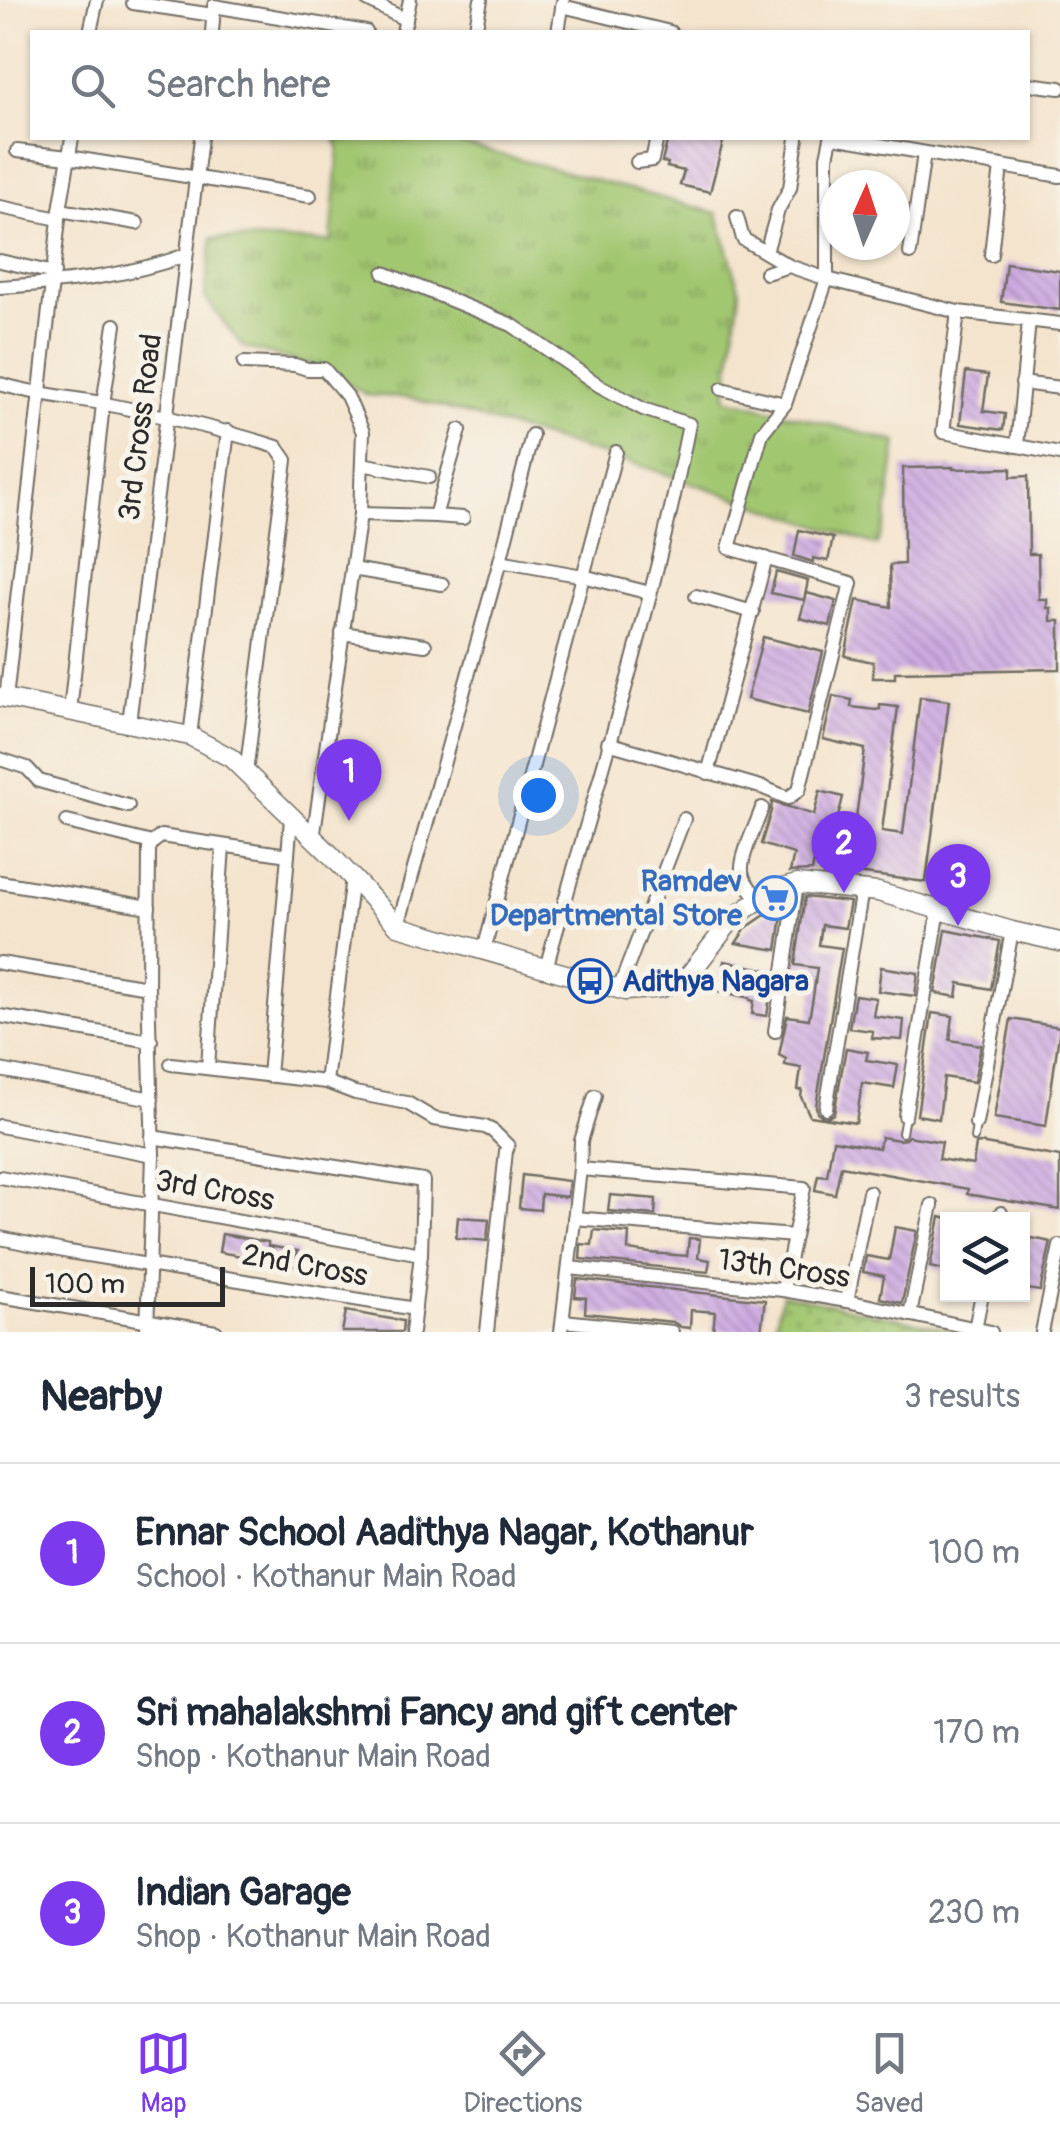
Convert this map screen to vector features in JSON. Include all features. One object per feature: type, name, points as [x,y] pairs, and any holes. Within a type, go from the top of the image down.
[{"type":"street","points":[[90,30],[96,0]]},
{"type":"street","points":[[366,0],[405,26],[410,0]]},
{"type":"street","points":[[475,30],[481,0]]},
{"type":"street","points":[[558,30],[562,3],[663,30]]},
{"type":"street","points":[[133,4],[214,7],[354,30]]},
{"type":"street","points":[[1030,84],[1060,88]]},
{"type":"street","points":[[72,140],[3,698],[190,736],[231,758],[398,926],[626,991],[662,988],[689,974],[733,918],[772,891],[797,884],[862,889],[1060,942]]},
{"type":"street","name":"3rd Cross Road","points":[[129,724],[201,140]]},
{"type":"street","points":[[636,162],[652,160],[657,140]]},
{"type":"street","points":[[766,252],[778,210],[790,188],[797,140]]},
{"type":"street","points":[[608,743],[788,798],[799,790],[852,586],[849,581],[729,548],[762,433],[784,404],[827,280],[826,157],[830,140]]},
{"type":"street","points":[[850,140],[1060,176]]},
{"type":"street","points":[[17,152],[310,196]]},
{"type":"street","points":[[910,252],[924,153]]},
{"type":"street","points":[[991,255],[1001,166]]},
{"type":"street","points":[[0,206],[137,223]]},
{"type":"street","points":[[738,217],[743,239],[788,266],[827,280],[958,312],[1060,324]]},
{"type":"street","points":[[0,287],[145,269],[186,255]]},
{"type":"street","points":[[0,262],[53,278]]},
{"type":"street","points":[[766,273],[788,266]]},
{"type":"street","points":[[384,272],[512,326],[600,386],[644,410],[689,424],[650,593],[546,968]]},
{"type":"street","points":[[958,312],[944,432],[1060,454]]},
{"type":"street","points":[[1016,446],[1028,321]]},
{"type":"street","points":[[70,712],[115,325]]},
{"type":"street","points":[[244,363],[324,369],[347,396],[363,432],[360,514],[313,839]]},
{"type":"street","points":[[1022,382],[1060,388]]},
{"type":"street","points":[[0,384],[228,432],[278,447],[286,460],[246,773]]},
{"type":"street","points":[[722,390],[784,404]]},
{"type":"street","points":[[435,516],[460,430]]},
{"type":"street","points":[[190,736],[228,432]]},
{"type":"street","points":[[398,926],[532,434]]},
{"type":"street","points":[[484,950],[616,452]]},
{"type":"street","points":[[362,464],[429,478]]},
{"type":"street","points":[[360,514],[463,518]]},
{"type":"street","points":[[708,772],[766,558]]},
{"type":"street","points":[[500,561],[650,593]]},
{"type":"street","points":[[352,569],[442,584]]},
{"type":"street","points":[[696,596],[752,612]]},
{"type":"street","points":[[342,634],[425,645]]},
{"type":"street","points":[[0,759],[28,768],[39,781],[128,806]]},
{"type":"street","points":[[759,899],[742,873],[762,808]]},
{"type":"street","points":[[270,1076],[290,818]]},
{"type":"street","points":[[619,989],[684,819]]},
{"type":"street","points":[[67,822],[152,843]]},
{"type":"street","points":[[147,1326],[152,1204],[149,849],[161,836],[288,855]]},
{"type":"street","points":[[208,1067],[223,846]]},
{"type":"street","points":[[326,1082],[352,877]]},
{"type":"street","points":[[0,882],[149,907]]},
{"type":"street","points":[[775,1031],[797,884]]},
{"type":"street","points":[[826,1108],[862,889]]},
{"type":"street","points":[[905,1116],[939,910]]},
{"type":"street","points":[[976,1123],[1012,931]]},
{"type":"street","points":[[0,963],[148,988]]},
{"type":"street","points":[[0,1016],[151,1041]]},
{"type":"street","points":[[171,1064],[326,1082],[355,1093],[408,1103],[434,1119],[493,1131],[508,1146],[487,1332]]},
{"type":"street","points":[[0,1070],[152,1099]]},
{"type":"street","points":[[595,1096],[581,1142],[562,1326],[672,1332]]},
{"type":"street","points":[[0,1126],[152,1155]]},
{"type":"street","points":[[152,1137],[420,1179],[424,1184],[421,1254],[412,1332]]},
{"type":"street","points":[[580,1169],[804,1188],[784,1290]]},
{"type":"street","name":"3rd Cross","points":[[0,1177],[421,1254]]},
{"type":"street","points":[[847,1301],[870,1192]]},
{"type":"street","points":[[910,1315],[932,1205]]},
{"type":"street","points":[[574,1218],[794,1236]]},
{"type":"street","name":"2nd Cross","points":[[0,1238],[415,1309]]},
{"type":"street","points":[[1042,1332],[1060,1246]]},
{"type":"street","name":"13th Cross","points":[[569,1268],[784,1290],[990,1332]]},
{"type":"street","points":[[0,1296],[147,1326],[213,1332]]},
{"type":"street","points":[[975,1329],[980,1302]]},
{"type":"lane","points":[[902,1133],[905,1116]]},
{"type":"lane","points":[[974,1138],[976,1123]]},
{"type":"green space","points":[[336,140],[447,140],[717,213],[740,291],[726,398],[897,442],[886,522],[877,545],[645,467],[411,398],[367,395],[324,369],[243,347],[205,298],[212,238],[331,242],[339,147]]},
{"type":"green space","points":[[782,1294],[961,1332],[774,1332]]},
{"type":"building","points":[[668,140],[723,140],[710,192],[680,185],[684,171],[662,162]]},
{"type":"building","points":[[1006,263],[1060,271],[1060,310],[1001,302]]},
{"type":"building","points":[[966,372],[988,375],[983,411],[1005,414],[1003,430],[960,424]]},
{"type":"building","points":[[903,468],[1011,468],[1011,477],[1028,476],[1029,554],[1038,554],[1039,599],[1047,599],[1051,621],[1060,621],[1060,669],[895,672],[895,678],[873,678],[873,662],[845,656],[857,600],[891,607],[890,565],[904,564]]},
{"type":"building","points":[[799,530],[833,538],[828,561],[813,558],[813,562],[794,556]]},
{"type":"building","points":[[776,572],[808,581],[804,600],[771,593]]},
{"type":"building","points":[[807,593],[836,601],[830,626],[800,618]]},
{"type":"building","points":[[763,637],[823,652],[808,714],[747,699]]},
{"type":"building","points":[[833,696],[852,700],[851,707],[898,707],[882,831],[903,834],[920,697],[949,701],[926,882],[849,872],[865,749],[823,739]]},
{"type":"building","points":[[820,791],[843,797],[832,841],[819,838],[812,871],[790,872],[794,854],[761,844],[772,802],[814,815]]},
{"type":"building","points":[[805,897],[850,902],[845,928],[822,925],[819,945],[842,948],[817,1112],[825,1118],[834,1114],[846,1048],[868,1052],[866,1060],[898,1065],[894,1088],[862,1083],[856,1123],[810,1116],[801,1097],[802,1090],[798,1090],[801,1068],[785,1065],[786,1059],[779,1055],[787,1016],[809,1019],[813,997],[817,968],[795,965]]},
{"type":"building","points":[[784,902],[777,950],[736,943],[746,928]]},
{"type":"building","points":[[946,930],[1000,941],[991,989],[959,983],[957,997],[935,993]]},
{"type":"building","points":[[724,961],[774,971],[767,1016],[752,1014],[754,1001],[750,998],[710,989],[712,978],[721,980]]},
{"type":"building","points":[[881,967],[918,973],[915,996],[878,991]]},
{"type":"building","points":[[855,995],[876,998],[873,1016],[904,1020],[902,1040],[872,1038],[873,1031],[849,1028]]},
{"type":"building","points":[[932,1013],[953,1016],[950,1040],[981,1045],[974,1082],[944,1077],[939,1119],[917,1115]]},
{"type":"building","points":[[1011,1019],[1060,1027],[1046,1126],[994,1118]]},
{"type":"building","points":[[908,1136],[942,1142],[939,1159],[973,1165],[979,1143],[1060,1157],[1060,1210],[841,1166],[835,1194],[815,1190],[818,1175],[827,1176],[833,1140],[879,1148],[881,1137],[899,1140]]},
{"type":"building","points":[[522,1175],[569,1181],[567,1197],[541,1194],[540,1210],[519,1208]]},
{"type":"building","points":[[610,1195],[656,1199],[655,1215],[608,1211]]},
{"type":"building","points":[[458,1217],[489,1219],[487,1241],[456,1238]]},
{"type":"building","points":[[940,1217],[940,1269],[930,1267]]},
{"type":"building","points":[[895,1227],[917,1231],[902,1303],[880,1298],[884,1276],[863,1272],[866,1256],[889,1260]]},
{"type":"building","points":[[594,1230],[629,1233],[628,1250],[650,1253],[687,1256],[689,1238],[700,1239],[698,1258],[710,1260],[708,1272],[580,1259],[581,1244],[592,1245]]},
{"type":"building","points":[[222,1234],[298,1251],[295,1266],[219,1252]]},
{"type":"building","points":[[1030,1238],[1051,1242],[1040,1291],[1030,1289]]},
{"type":"building","points":[[577,1279],[765,1300],[761,1332],[713,1331],[715,1312],[691,1310],[690,1328],[673,1322],[585,1313],[586,1298],[575,1297]]},
{"type":"building","points":[[346,1311],[403,1321],[402,1332],[342,1332]]},
{"type":"place","name":"Ennar School Aadithya Nagar, Kothanur","points":[[349,821]]},
{"type":"place","name":"Sri mahalakshmi Fancy and gift center","points":[[844,893]]},
{"type":"place","name":"Ramdev Departmental Store","points":[[775,898]]},
{"type":"place","name":"Indian Garage","points":[[958,926]]},
{"type":"place","name":"Adithya Nagara","points":[[590,981]]}]
